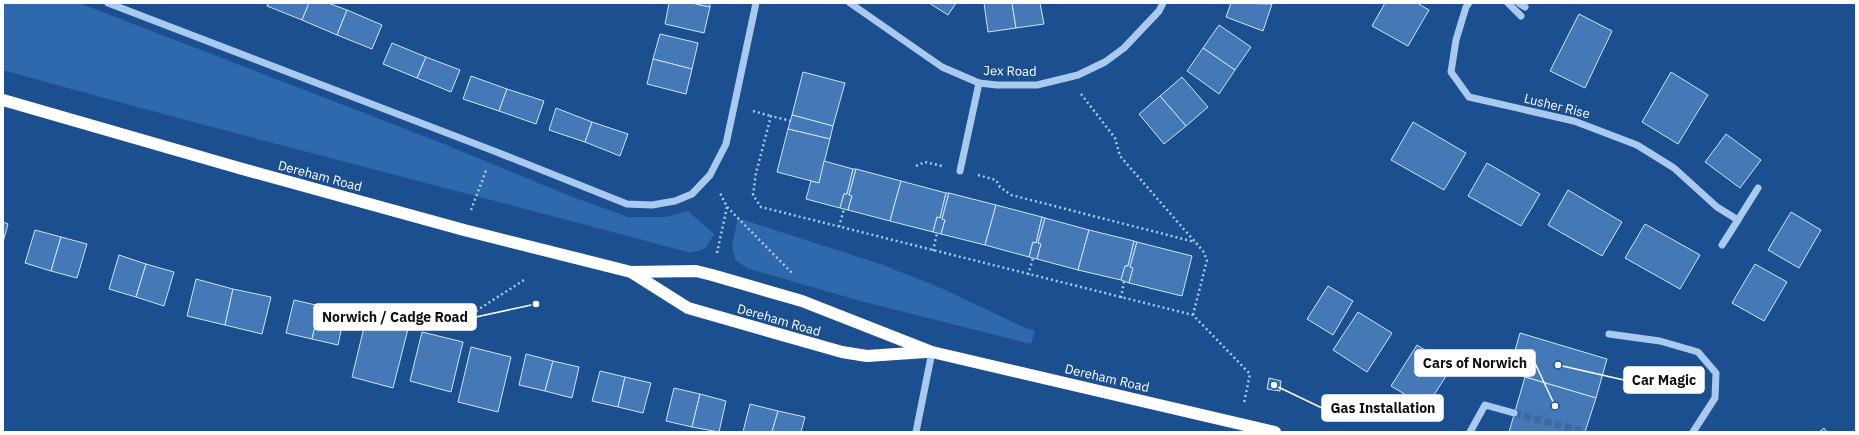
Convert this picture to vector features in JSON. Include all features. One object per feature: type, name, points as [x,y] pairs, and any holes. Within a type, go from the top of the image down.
[{"type":"highway","name":"Dereham Road","points":[[3,100],[239,168],[464,230],[631,272],[696,271],[712,275],[802,301],[932,352],[1275,432]]},
{"type":"highway","name":"Dereham Road","points":[[631,272],[688,308],[842,352],[867,356],[932,352]]},
{"type":"street","points":[[108,3],[494,151],[626,204],[652,205],[675,201],[692,194],[710,175],[726,144],[756,3]]},
{"type":"street","name":"Jex Road","points":[[850,3],[942,67],[979,83],[1037,84],[1078,75],[1104,62],[1124,48],[1159,11],[1163,3]]},
{"type":"street","name":"Lusher Rise","points":[[1469,3],[1466,7],[1456,40],[1451,72],[1469,97],[1574,121],[1637,145],[1674,168],[1718,207],[1738,220]]},
{"type":"street","points":[[1508,3],[1521,16]]},
{"type":"street","points":[[960,171],[979,83]]},
{"type":"street","points":[[1722,245],[1758,188]]},
{"type":"street","points":[[1609,334],[1660,341],[1698,352],[1716,373],[1715,398],[1693,432]]},
{"type":"street","points":[[916,432],[932,352]]},
{"type":"street","points":[[1470,432],[1485,405],[1514,413]]},
{"type":"path","points":[[1069,77],[1115,138],[1120,156],[1203,251],[1207,260],[1194,316]]},
{"type":"path","points":[[756,112],[790,121]]},
{"type":"path","points":[[771,116],[756,173],[753,195],[761,207],[1194,316],[1250,374],[1239,423]]},
{"type":"path","points":[[464,230],[494,151]]},
{"type":"path","points":[[916,166],[925,162]]},
{"type":"path","points":[[710,175],[727,207],[798,279]]},
{"type":"path","points":[[996,180],[1000,186],[1011,195],[1195,242]]},
{"type":"path","points":[[712,275],[727,207]]},
{"type":"path","points":[[839,227],[844,209]]},
{"type":"path","points":[[933,251],[937,233]]},
{"type":"path","points":[[1028,275],[1033,258]]},
{"type":"path","points":[[476,311],[524,280]]},
{"type":"path","points":[[1121,298],[1124,282]]},
{"type":"shaded area","points":[[3,3],[79,3],[434,140],[570,196],[628,217],[666,217],[688,211],[714,234],[706,248],[691,253],[3,70]]},
{"type":"shaded area","points":[[738,218],[883,265],[941,288],[1023,327],[1035,331],[1031,344],[857,300],[746,268],[735,259],[732,246]]},
{"type":"building","points":[[268,3],[309,3],[302,20],[267,6]]},
{"type":"building","points":[[309,3],[328,3],[347,10],[337,35],[302,20]]},
{"type":"building","points":[[669,3],[692,3],[710,7],[704,33],[665,24]]},
{"type":"building","points":[[692,3],[710,3],[710,7]]},
{"type":"building","points":[[929,3],[956,3],[948,15]]},
{"type":"building","points":[[984,3],[1012,3],[1016,28],[988,32]]},
{"type":"building","points":[[1012,3],[1040,3],[1044,24],[1016,28]]},
{"type":"building","points":[[1231,3],[1272,4],[1263,31],[1226,17]]},
{"type":"building","points":[[1385,3],[1417,3],[1429,10],[1408,46],[1372,26]]},
{"type":"building","points":[[347,10],[382,25],[372,49],[337,35]]},
{"type":"building","points":[[1579,14],[1612,31],[1585,88],[1550,71]]},
{"type":"building","points":[[1219,25],[1251,47],[1235,70],[1203,48]]},
{"type":"building","points":[[660,34],[698,43],[692,69],[653,59]]},
{"type":"building","points":[[392,43],[426,57],[417,78],[383,64]]},
{"type":"building","points":[[1203,48],[1235,70],[1219,94],[1187,71]]},
{"type":"building","points":[[426,57],[460,70],[451,92],[417,78]]},
{"type":"building","points":[[653,59],[692,69],[686,94],[647,84]]},
{"type":"building","points":[[803,72],[845,83],[833,126],[792,115]]},
{"type":"building","points":[[1671,72],[1708,95],[1678,144],[1642,122]]},
{"type":"building","points":[[471,76],[507,89],[499,111],[463,99]]},
{"type":"building","points":[[1182,77],[1208,107],[1186,126],[1160,96]]},
{"type":"building","points":[[507,89],[544,101],[536,124],[499,111]]},
{"type":"building","points":[[1160,96],[1186,126],[1164,144],[1139,114]]},
{"type":"building","points":[[556,108],[592,122],[585,142],[549,130]]},
{"type":"building","points":[[792,115],[833,126],[830,139],[788,129]]},
{"type":"building","points":[[592,122],[628,134],[620,156],[585,142]]},
{"type":"building","points":[[1413,122],[1466,153],[1444,190],[1391,160]]},
{"type":"building","points":[[788,129],[830,139],[819,183],[777,172]]},
{"type":"building","points":[[1726,134],[1761,160],[1740,188],[1705,162]]},
{"type":"building","points":[[824,161],[853,169],[847,194],[844,194],[840,208],[806,199],[811,181],[819,183]]},
{"type":"building","points":[[1487,163],[1540,194],[1521,226],[1468,196]]},
{"type":"building","points":[[853,169],[856,169],[849,195],[852,196],[848,210],[840,208],[844,194],[847,194]]},
{"type":"building","points":[[856,169],[901,181],[890,221],[848,210],[852,196],[849,195]]},
{"type":"building","points":[[901,181],[946,193],[940,218],[937,217],[933,232],[890,221]]},
{"type":"building","points":[[1568,190],[1622,222],[1602,256],[1548,225]]},
{"type":"building","points":[[946,193],[949,193],[942,219],[945,220],[941,234],[933,232],[937,217],[940,218]]},
{"type":"building","points":[[949,193],[996,205],[985,245],[941,234],[945,220],[942,219]]},
{"type":"building","points":[[996,205],[1042,217],[1036,243],[1033,242],[1029,257],[985,245]]},
{"type":"building","points":[[1791,212],[1821,230],[1799,268],[1768,250]]},
{"type":"building","points":[[1042,217],[1045,218],[1038,243],[1041,244],[1037,259],[1029,257],[1033,242],[1036,243]]},
{"type":"building","points":[[1045,218],[1089,230],[1078,270],[1037,259],[1041,244],[1038,243]]},
{"type":"building","points":[[3,222],[8,224],[3,242]]},
{"type":"building","points":[[1645,224],[1700,255],[1680,289],[1625,258]]},
{"type":"building","points":[[35,230],[61,237],[51,271],[25,263]]},
{"type":"building","points":[[1089,230],[1134,241],[1128,266],[1125,266],[1121,280],[1078,270]]},
{"type":"building","points":[[61,237],[87,244],[77,278],[51,271]]},
{"type":"building","points":[[1134,241],[1137,242],[1130,267],[1133,268],[1129,283],[1121,280],[1125,266],[1128,266]]},
{"type":"building","points":[[1137,242],[1192,256],[1182,296],[1129,283],[1133,268],[1130,267]]},
{"type":"building","points":[[119,255],[146,264],[136,297],[109,289]]},
{"type":"building","points":[[146,264],[174,272],[164,306],[136,297]]},
{"type":"building","points":[[1755,264],[1787,282],[1764,321],[1732,303]]},
{"type":"building","points":[[196,279],[233,289],[225,325],[187,316]]},
{"type":"building","points":[[1328,286],[1353,301],[1333,335],[1307,319]]},
{"type":"building","points":[[233,289],[271,297],[262,334],[225,325]]},
{"type":"building","points":[[294,300],[320,306],[312,339],[286,333]]},
{"type":"building","points":[[320,306],[345,312],[338,345],[312,339]]},
{"type":"building","points":[[1358,312],[1392,333],[1367,372],[1333,350]]},
{"type":"building","points":[[366,319],[408,329],[393,388],[352,377]]},
{"type":"building","points":[[422,332],[463,342],[451,392],[410,381]]},
{"type":"building","points":[[1520,333],[1607,359],[1596,398],[1509,372]]},
{"type":"building","points":[[1417,345],[1452,367],[1426,407],[1391,386]]},
{"type":"building","points":[[471,347],[511,357],[498,412],[458,402]]},
{"type":"building","points":[[526,354],[553,361],[545,391],[519,385]]},
{"type":"building","points":[[553,361],[579,367],[572,398],[545,391]]},
{"type":"building","points":[[600,371],[625,377],[618,407],[592,401]]},
{"type":"building","points":[[625,377],[651,383],[643,413],[618,407]]},
{"type":"building","points":[[1525,377],[1596,398],[1585,432],[1509,432]]},
{"type":"building","points":[[1269,378],[1281,381],[1280,391],[1267,389]]},
{"type":"building","points":[[674,388],[700,394],[692,427],[666,421]]},
{"type":"building","points":[[700,394],[726,401],[719,432],[692,427]]},
{"type":"building","points":[[750,404],[778,411],[772,432],[743,432]]},
{"type":"building","points":[[778,411],[805,417],[801,432],[772,432]]},
{"type":"building","points":[[1824,428],[1827,432],[1819,432]]},
{"type":"tunnel","points":[[1514,413],[1585,432]]},
{"type":"place","name":"Norwich / Cadge Road","points":[[536,304]]},
{"type":"place","name":"Car Magic","points":[[1558,365]]},
{"type":"place","name":"Gas Installation","points":[[1274,385]]},
{"type":"place","name":"Cars of Norwich","points":[[1555,406]]}]
